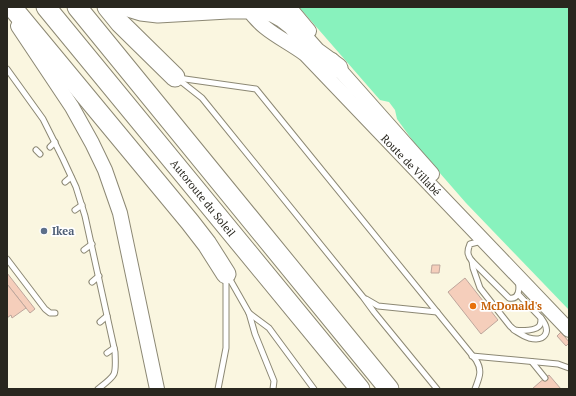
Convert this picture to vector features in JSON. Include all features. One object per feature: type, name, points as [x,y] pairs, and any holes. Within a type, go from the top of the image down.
[{"type":"highway","points":[[12,7],[190,222],[207,244],[226,274]]},
{"type":"highway","name":"Autoroute du Soleil","points":[[46,7],[360,389]]},
{"type":"highway","name":"Autoroute du Soleil","points":[[77,7],[390,389]]},
{"type":"highway","points":[[107,7],[120,23],[175,77]]},
{"type":"highway","points":[[128,7],[140,11],[158,13],[180,10],[247,8],[274,13],[292,25],[316,52],[338,68]]},
{"type":"main road","name":"Route de Villabé","points":[[289,7],[321,44],[338,68],[455,200],[569,320]]},
{"type":"main road","name":"Route de Villabé","points":[[247,8],[258,22],[266,29],[305,54],[569,330]]},
{"type":"main road","points":[[7,9],[72,107],[105,170],[120,214],[157,389]]},
{"type":"lane","points":[[7,69],[43,119],[71,177],[82,205],[92,244],[115,352],[115,372],[110,379],[98,389]]},
{"type":"lane","points":[[175,77],[202,98],[437,389]]},
{"type":"lane","points":[[175,77],[256,90],[478,363],[481,373],[475,389]]},
{"type":"lane","points":[[50,147],[55,142]]},
{"type":"lane","points":[[65,182],[71,177]]},
{"type":"lane","points":[[76,210],[82,205]]},
{"type":"lane","points":[[483,241],[470,244],[467,251],[468,255],[509,298],[512,299],[518,294],[519,284],[515,273]]},
{"type":"lane","points":[[84,250],[92,244]]},
{"type":"lane","points":[[472,260],[473,268],[480,288],[510,326],[522,336],[530,338],[542,337],[546,334],[546,324],[518,294]]},
{"type":"lane","points":[[10,261],[34,290],[49,312],[55,313]]},
{"type":"lane","points":[[226,274],[250,313],[269,328],[314,389]]},
{"type":"lane","points":[[218,389],[226,348],[226,274]]},
{"type":"lane","points":[[92,282],[99,276]]},
{"type":"lane","points":[[363,297],[378,306],[437,312]]},
{"type":"lane","points":[[250,313],[254,334],[274,381],[273,389]]},
{"type":"lane","points":[[100,322],[107,316]]},
{"type":"lane","points":[[514,329],[535,329],[541,324],[541,318]]},
{"type":"lane","points":[[107,353],[114,348]]},
{"type":"lane","points":[[472,356],[558,364],[569,368]]},
{"type":"lane","points":[[532,362],[545,378]]},
{"type":"green space","points":[[299,7],[569,7],[569,310],[466,203],[418,148],[397,119],[395,110],[389,102],[380,100]]},
{"type":"building","points":[[432,265],[440,265],[439,273],[431,273]]},
{"type":"building","points":[[7,273],[35,309],[30,313],[7,284]]},
{"type":"building","name":"McDonald's","points":[[465,278],[498,320],[481,334],[448,292]]},
{"type":"building","points":[[7,284],[26,308],[12,318],[11,315],[7,318]]},
{"type":"building","points":[[561,332],[569,342],[566,346],[557,336]]},
{"type":"building","points":[[549,375],[561,389],[532,389],[540,382]]},
{"type":"place","name":"Ikea","points":[[44,231]]},
{"type":"place","name":"McDonald's","points":[[473,306]]}]
